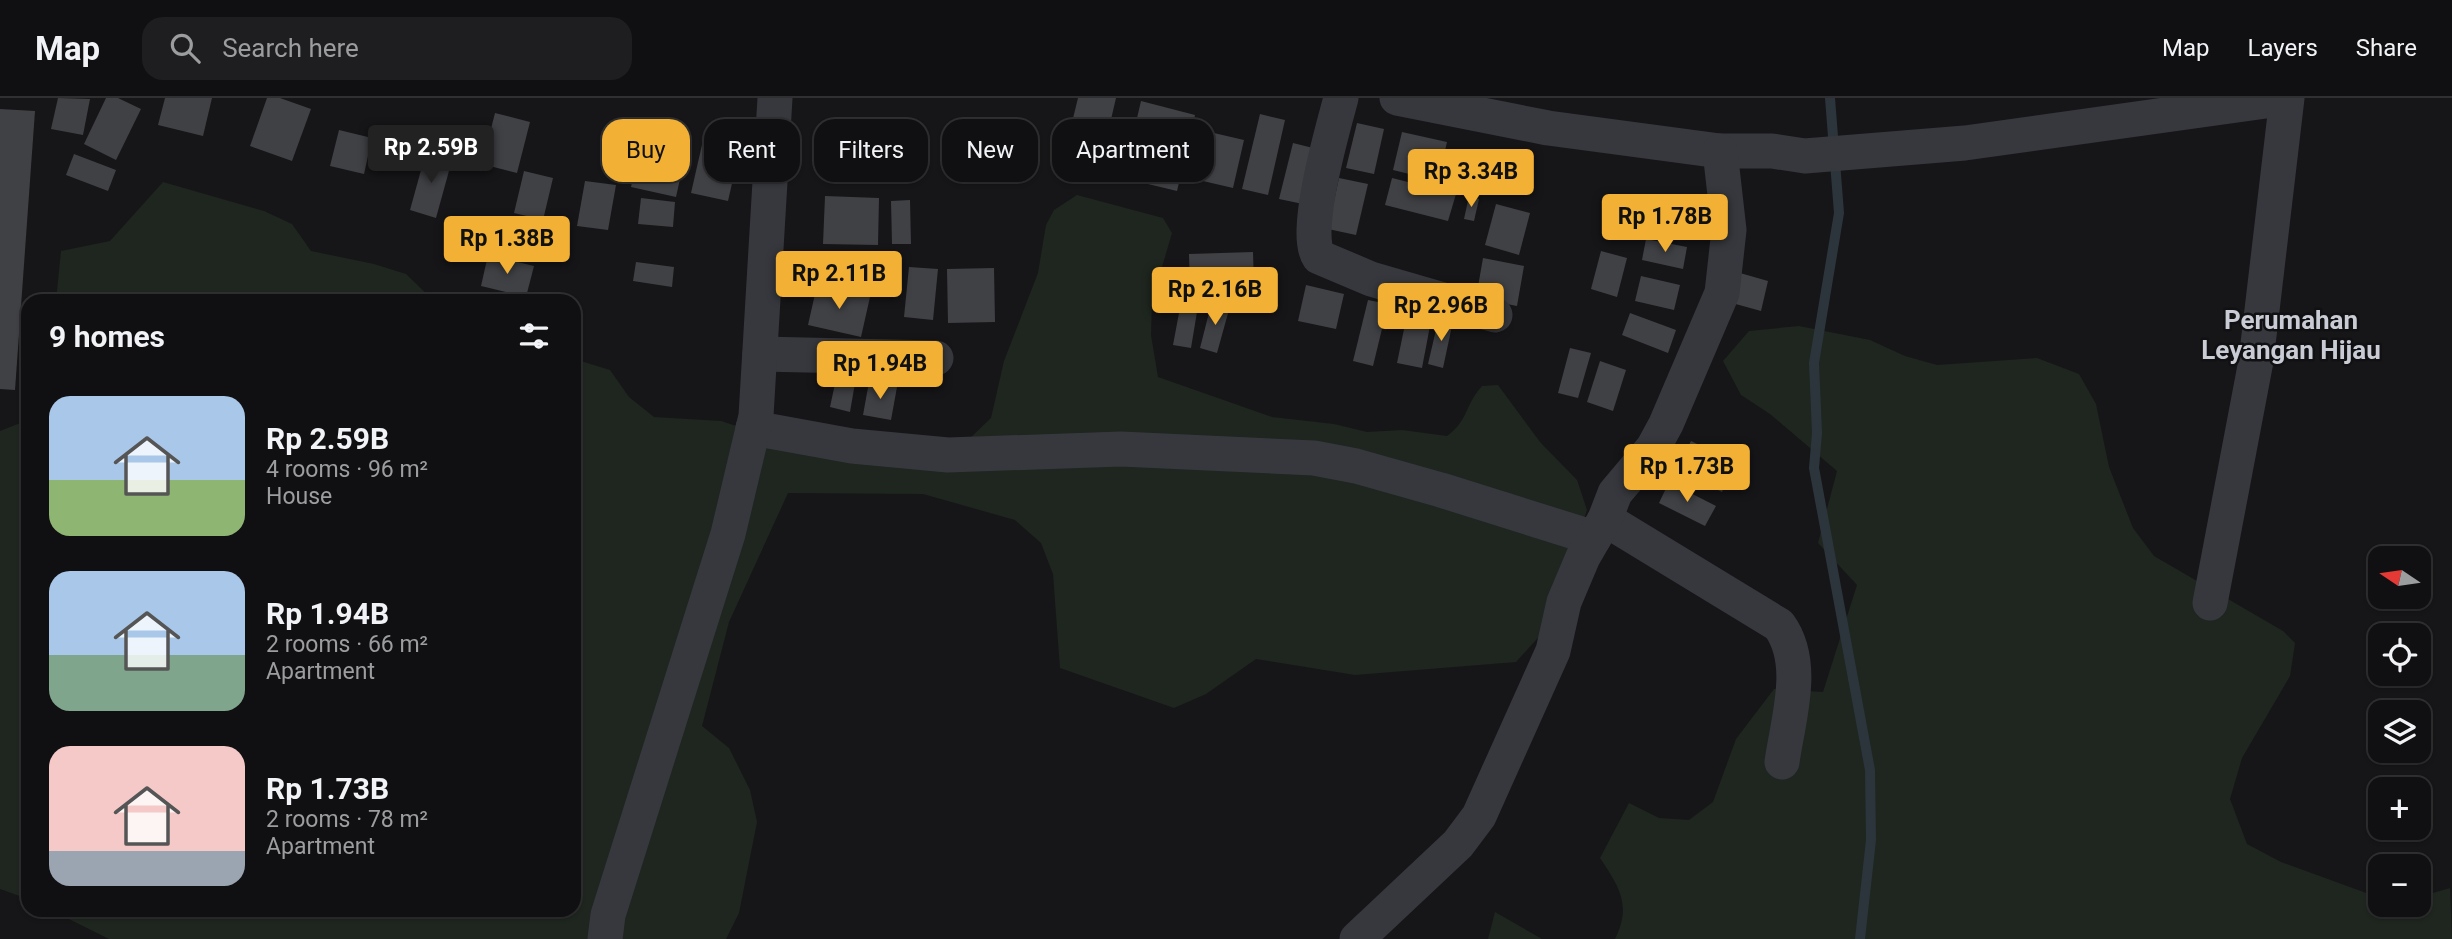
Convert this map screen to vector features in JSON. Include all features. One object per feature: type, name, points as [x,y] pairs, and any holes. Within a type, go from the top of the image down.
[{"type":"street","points":[[605,939],[620,877],[727,534],[753,428],[775,98]]},
{"type":"street","points":[[1341,98],[1320,183],[1313,238],[1316,253],[1319,257],[1371,279],[1495,315]]},
{"type":"street","points":[[1397,98],[1548,128],[1720,151],[1772,151],[1805,156],[1965,143],[2286,98],[2256,361],[2210,603]]},
{"type":"street","points":[[1357,939],[1458,844],[1479,816],[1553,650],[1564,602],[1605,517],[1653,448],[1666,424],[1722,293],[1729,230],[1720,151]]},
{"type":"street","points":[[760,354],[936,358]]},
{"type":"street","points":[[753,428],[852,446],[948,455],[1121,449],[1314,458],[1356,466],[1441,490],[1605,517],[1779,625],[1785,633],[1790,640],[1795,663],[1782,762]]},
{"type":"shaded area","points":[[163,182],[264,211],[292,224],[311,251],[374,264],[406,274],[427,294],[57,294],[61,251],[110,241]]},
{"type":"shaded area","points":[[1077,195],[1163,218],[1172,233],[1152,301],[1151,335],[1158,377],[1272,417],[1334,424],[1367,432],[1402,430],[1447,436],[1459,424],[1482,386],[1498,385],[1540,442],[1577,480],[1587,510],[1545,630],[1516,662],[1355,675],[1256,659],[1206,694],[1174,708],[1060,668],[1053,574],[1041,543],[1015,520],[923,494],[788,493],[729,622],[702,726],[729,748],[750,790],[757,822],[739,913],[726,939],[109,939],[65,917],[581,917],[581,361],[610,370],[629,397],[654,417],[721,421],[812,450],[967,441],[991,418],[1004,361],[1038,273],[1046,225],[1054,210]]},
{"type":"shaded area","points":[[1799,326],[1870,340],[1905,356],[1937,365],[2037,358],[2079,374],[2096,404],[2109,467],[2133,528],[2154,556],[2283,631],[2295,643],[2290,676],[2242,758],[2230,799],[2247,844],[2281,862],[2368,894],[2368,917],[2431,917],[2431,894],[2450,888],[2452,939],[1615,939],[1623,916],[1623,906],[1618,887],[1600,858],[1629,803],[1659,818],[1689,820],[1713,802],[1736,739],[1774,689],[1823,692],[1857,585],[1818,543],[1837,471],[1770,414],[1741,395],[1723,361],[1749,331]]},
{"type":"shaded area","points":[[21,423],[21,896],[0,889],[0,431]]},
{"type":"shaded area","points":[[1495,912],[1542,939],[1488,939]]},
{"type":"building","points":[[58,98],[90,99],[83,135],[51,129]]},
{"type":"building","points":[[106,98],[118,98],[141,109],[116,160],[84,144]]},
{"type":"building","points":[[165,98],[212,98],[203,136],[158,125]]},
{"type":"building","points":[[267,98],[280,98],[311,109],[292,161],[250,146]]},
{"type":"building","points":[[1078,98],[1116,98],[1111,119],[1073,119]]},
{"type":"building","points":[[1141,101],[1195,115],[1194,119],[1137,119]]},
{"type":"building","points":[[0,109],[35,111],[15,390],[0,389]]},
{"type":"building","points":[[495,113],[530,122],[517,173],[482,164]]},
{"type":"building","points":[[1260,114],[1285,120],[1268,195],[1242,189]]},
{"type":"building","points":[[1357,123],[1384,129],[1374,174],[1346,168]]},
{"type":"building","points":[[390,126],[422,135],[414,163],[382,154]]},
{"type":"building","points":[[339,130],[372,138],[364,174],[330,166]]},
{"type":"building","points":[[1402,132],[1447,142],[1438,181],[1393,170]]},
{"type":"building","points":[[1214,133],[1244,140],[1233,188],[1207,182],[1214,182]]},
{"type":"building","points":[[704,136],[704,182],[732,182],[728,201],[691,193]]},
{"type":"building","points":[[1293,143],[1317,149],[1303,204],[1279,199]]},
{"type":"building","points":[[426,152],[452,160],[436,218],[410,210]]},
{"type":"building","points":[[74,154],[116,170],[108,191],[66,175]]},
{"type":"building","points":[[524,171],[553,178],[543,220],[514,213]]},
{"type":"building","points":[[1339,178],[1368,184],[1356,235],[1328,229]]},
{"type":"building","points":[[1392,178],[1456,194],[1448,221],[1385,205]]},
{"type":"building","points":[[585,181],[616,185],[608,230],[577,226]]},
{"type":"building","points":[[632,182],[679,182],[676,197],[631,187]]},
{"type":"building","points":[[1140,182],[1179,182],[1177,191]]},
{"type":"building","points":[[1658,195],[1689,203],[1681,235],[1650,227]]},
{"type":"building","points":[[825,196],[879,198],[878,245],[823,244]]},
{"type":"building","points":[[1469,196],[1479,199],[1474,221],[1464,219]]},
{"type":"building","points":[[641,198],[675,202],[673,227],[638,224]]},
{"type":"building","points":[[910,200],[911,244],[892,244],[891,201]]},
{"type":"building","points":[[1496,204],[1530,213],[1519,255],[1485,245]]},
{"type":"building","points":[[1646,239],[1687,247],[1683,269],[1642,260]]},
{"type":"building","points":[[1601,251],[1627,258],[1617,297],[1591,289]]},
{"type":"building","points":[[1253,252],[1254,285],[1190,287],[1189,254]]},
{"type":"building","points":[[488,255],[534,266],[527,294],[514,294],[481,286]]},
{"type":"building","points":[[1483,258],[1524,266],[1517,306],[1476,298]]},
{"type":"building","points":[[636,262],[674,267],[672,287],[633,281]]},
{"type":"building","points":[[909,267],[938,269],[933,320],[904,317]]},
{"type":"building","points":[[994,268],[995,322],[948,323],[947,269]]},
{"type":"building","points":[[1740,273],[1768,281],[1761,311],[1732,303]]},
{"type":"building","points":[[1641,276],[1680,285],[1674,310],[1635,301]]},
{"type":"building","points":[[817,285],[870,297],[861,337],[808,325]]},
{"type":"building","points":[[1306,285],[1344,294],[1336,329],[1298,321]]},
{"type":"building","points":[[1182,297],[1199,300],[1191,348],[1173,345]]},
{"type":"building","points":[[1368,300],[1388,304],[1373,366],[1353,361]]},
{"type":"building","points":[[1212,301],[1230,306],[1217,353],[1200,348]]},
{"type":"building","points":[[1409,305],[1433,310],[1422,368],[1397,363]]},
{"type":"building","points":[[1630,313],[1676,330],[1668,353],[1622,335]]},
{"type":"building","points":[[1439,317],[1453,321],[1443,368],[1428,364]]},
{"type":"building","points":[[1570,348],[1591,353],[1578,398],[1558,393]]},
{"type":"building","points":[[1600,361],[1626,370],[1613,411],[1587,402]]},
{"type":"building","points":[[836,379],[855,383],[850,412],[830,407]]},
{"type":"building","points":[[869,382],[897,387],[891,420],[863,415]]},
{"type":"building","points":[[1691,441],[1736,463],[1722,492],[1676,470]]},
{"type":"building","points":[[1669,482],[1716,506],[1705,526],[1659,503]]},
{"type":"waterway","points":[[1830,98],[1839,213],[1814,363],[1817,433],[1814,468],[1870,770],[1871,840],[1860,939]]},
{"type":"district","name":"Perumahan Leyangan Hijau","points":[[2291,335]]}]
